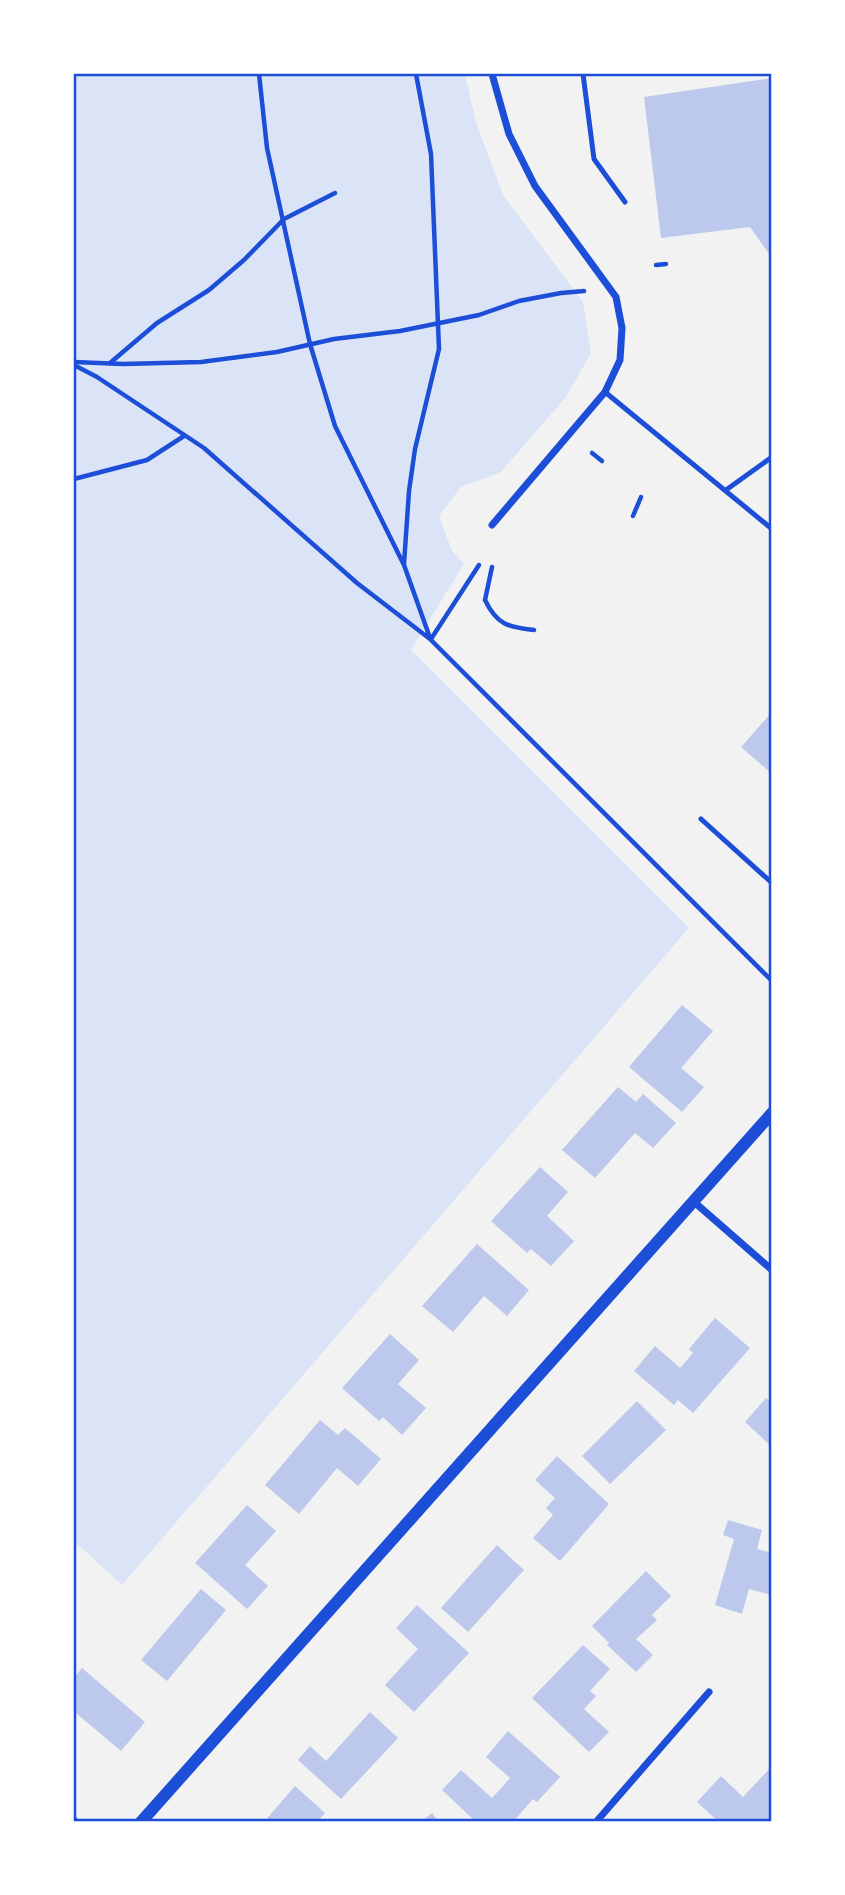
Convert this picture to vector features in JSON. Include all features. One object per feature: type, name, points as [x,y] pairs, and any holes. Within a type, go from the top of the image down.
[{"type":"street","points":[[492,74],[509,134],[535,186],[616,297],[622,328],[620,360],[605,392],[492,525]]},
{"type":"street","points":[[141,1822],[772,1113]]},
{"type":"street","points":[[693,1201],[772,1270]]},
{"type":"street","points":[[596,1822],[709,1692]]},
{"type":"lane","points":[[583,74],[594,159],[625,202]]},
{"type":"lane","points":[[605,392],[772,529]]},
{"type":"lane","points":[[726,490],[772,457]]},
{"type":"lane","points":[[701,818],[772,883]]},
{"type":"path","points":[[259,74],[267,148],[310,344],[335,426],[404,565],[430,639]]},
{"type":"path","points":[[404,565],[414,459],[439,349],[431,155],[416,74]]},
{"type":"path","points":[[109,363],[157,323],[209,290],[244,260],[284,219],[335,193]]},
{"type":"path","points":[[656,265],[666,264]]},
{"type":"path","points":[[74,363],[201,362],[277,352],[478,315],[519,301],[584,291]]},
{"type":"path","points":[[74,363],[214,457],[357,583],[430,639],[772,981]]},
{"type":"path","points":[[74,479],[147,460],[184,436]]},
{"type":"path","points":[[592,453],[602,461]]},
{"type":"path","points":[[633,516],[641,497]]},
{"type":"path","points":[[430,639],[479,565]]},
{"type":"path","points":[[492,567],[485,600],[491,612],[509,627],[534,630]]},
{"type":"shaded area","points":[[74,74],[465,74],[476,122],[503,195],[583,302],[591,353],[566,397],[501,472],[461,487],[439,516],[452,551],[464,564],[411,650],[689,928],[122,1585],[74,1541]]},
{"type":"building","points":[[772,78],[772,258],[750,227],[661,238],[644,97]]},
{"type":"building","points":[[772,712],[772,774],[741,747]]},
{"type":"building","points":[[682,1005],[713,1031],[681,1068],[704,1087],[682,1112],[629,1067]]},
{"type":"building","points":[[618,1087],[636,1102],[643,1094],[676,1123],[653,1148],[635,1133],[595,1178],[562,1150]]},
{"type":"building","points":[[540,1167],[568,1192],[547,1216],[574,1241],[551,1266],[531,1249],[527,1253],[491,1221]]},
{"type":"building","points":[[477,1244],[529,1290],[507,1316],[484,1296],[453,1332],[422,1306]]},
{"type":"building","points":[[715,1318],[750,1348],[693,1413],[678,1400],[674,1405],[634,1371],[655,1346],[680,1368],[693,1353],[689,1349]]},
{"type":"building","points":[[390,1334],[419,1360],[398,1384],[426,1408],[402,1435],[383,1417],[379,1421],[342,1388]]},
{"type":"building","points":[[766,1398],[772,1403],[772,1447],[745,1422]]},
{"type":"building","points":[[637,1401],[666,1430],[610,1484],[582,1456]]},
{"type":"building","points":[[320,1420],[338,1435],[345,1428],[381,1459],[358,1486],[337,1468],[299,1514],[265,1485]]},
{"type":"building","points":[[557,1456],[609,1504],[560,1561],[533,1538],[553,1515],[546,1508],[555,1498],[535,1480]]},
{"type":"building","points":[[247,1505],[276,1531],[245,1565],[268,1586],[247,1609],[195,1563]]},
{"type":"building","points":[[728,1520],[762,1530],[757,1549],[772,1553],[772,1595],[749,1589],[742,1614],[715,1605],[734,1539],[723,1535]]},
{"type":"building","points":[[497,1545],[524,1570],[468,1632],[441,1608]]},
{"type":"building","points":[[646,1571],[671,1596],[652,1615],[657,1620],[636,1639],[653,1655],[636,1672],[607,1645],[609,1643],[592,1626]]},
{"type":"building","points":[[201,1589],[226,1610],[167,1681],[141,1660]]},
{"type":"building","points":[[417,1605],[469,1653],[414,1712],[385,1685],[418,1649],[396,1628]]},
{"type":"building","points":[[583,1645],[610,1669],[590,1691],[596,1696],[584,1709],[609,1732],[589,1752],[532,1698]]},
{"type":"building","points":[[82,1668],[145,1722],[121,1751],[76,1713],[74,1716],[74,1678]]},
{"type":"building","points":[[370,1712],[398,1738],[341,1799],[298,1760],[310,1746],[326,1761]]},
{"type":"building","points":[[508,1731],[560,1777],[537,1802],[533,1799],[513,1822],[476,1822],[442,1790],[461,1770],[492,1798],[510,1778],[486,1757]]},
{"type":"building","points":[[772,1766],[772,1822],[719,1822],[697,1802],[721,1776],[743,1797]]},
{"type":"building","points":[[295,1786],[325,1813],[317,1822],[264,1822]]},
{"type":"building","points":[[432,1813],[439,1822],[421,1822]]}]
